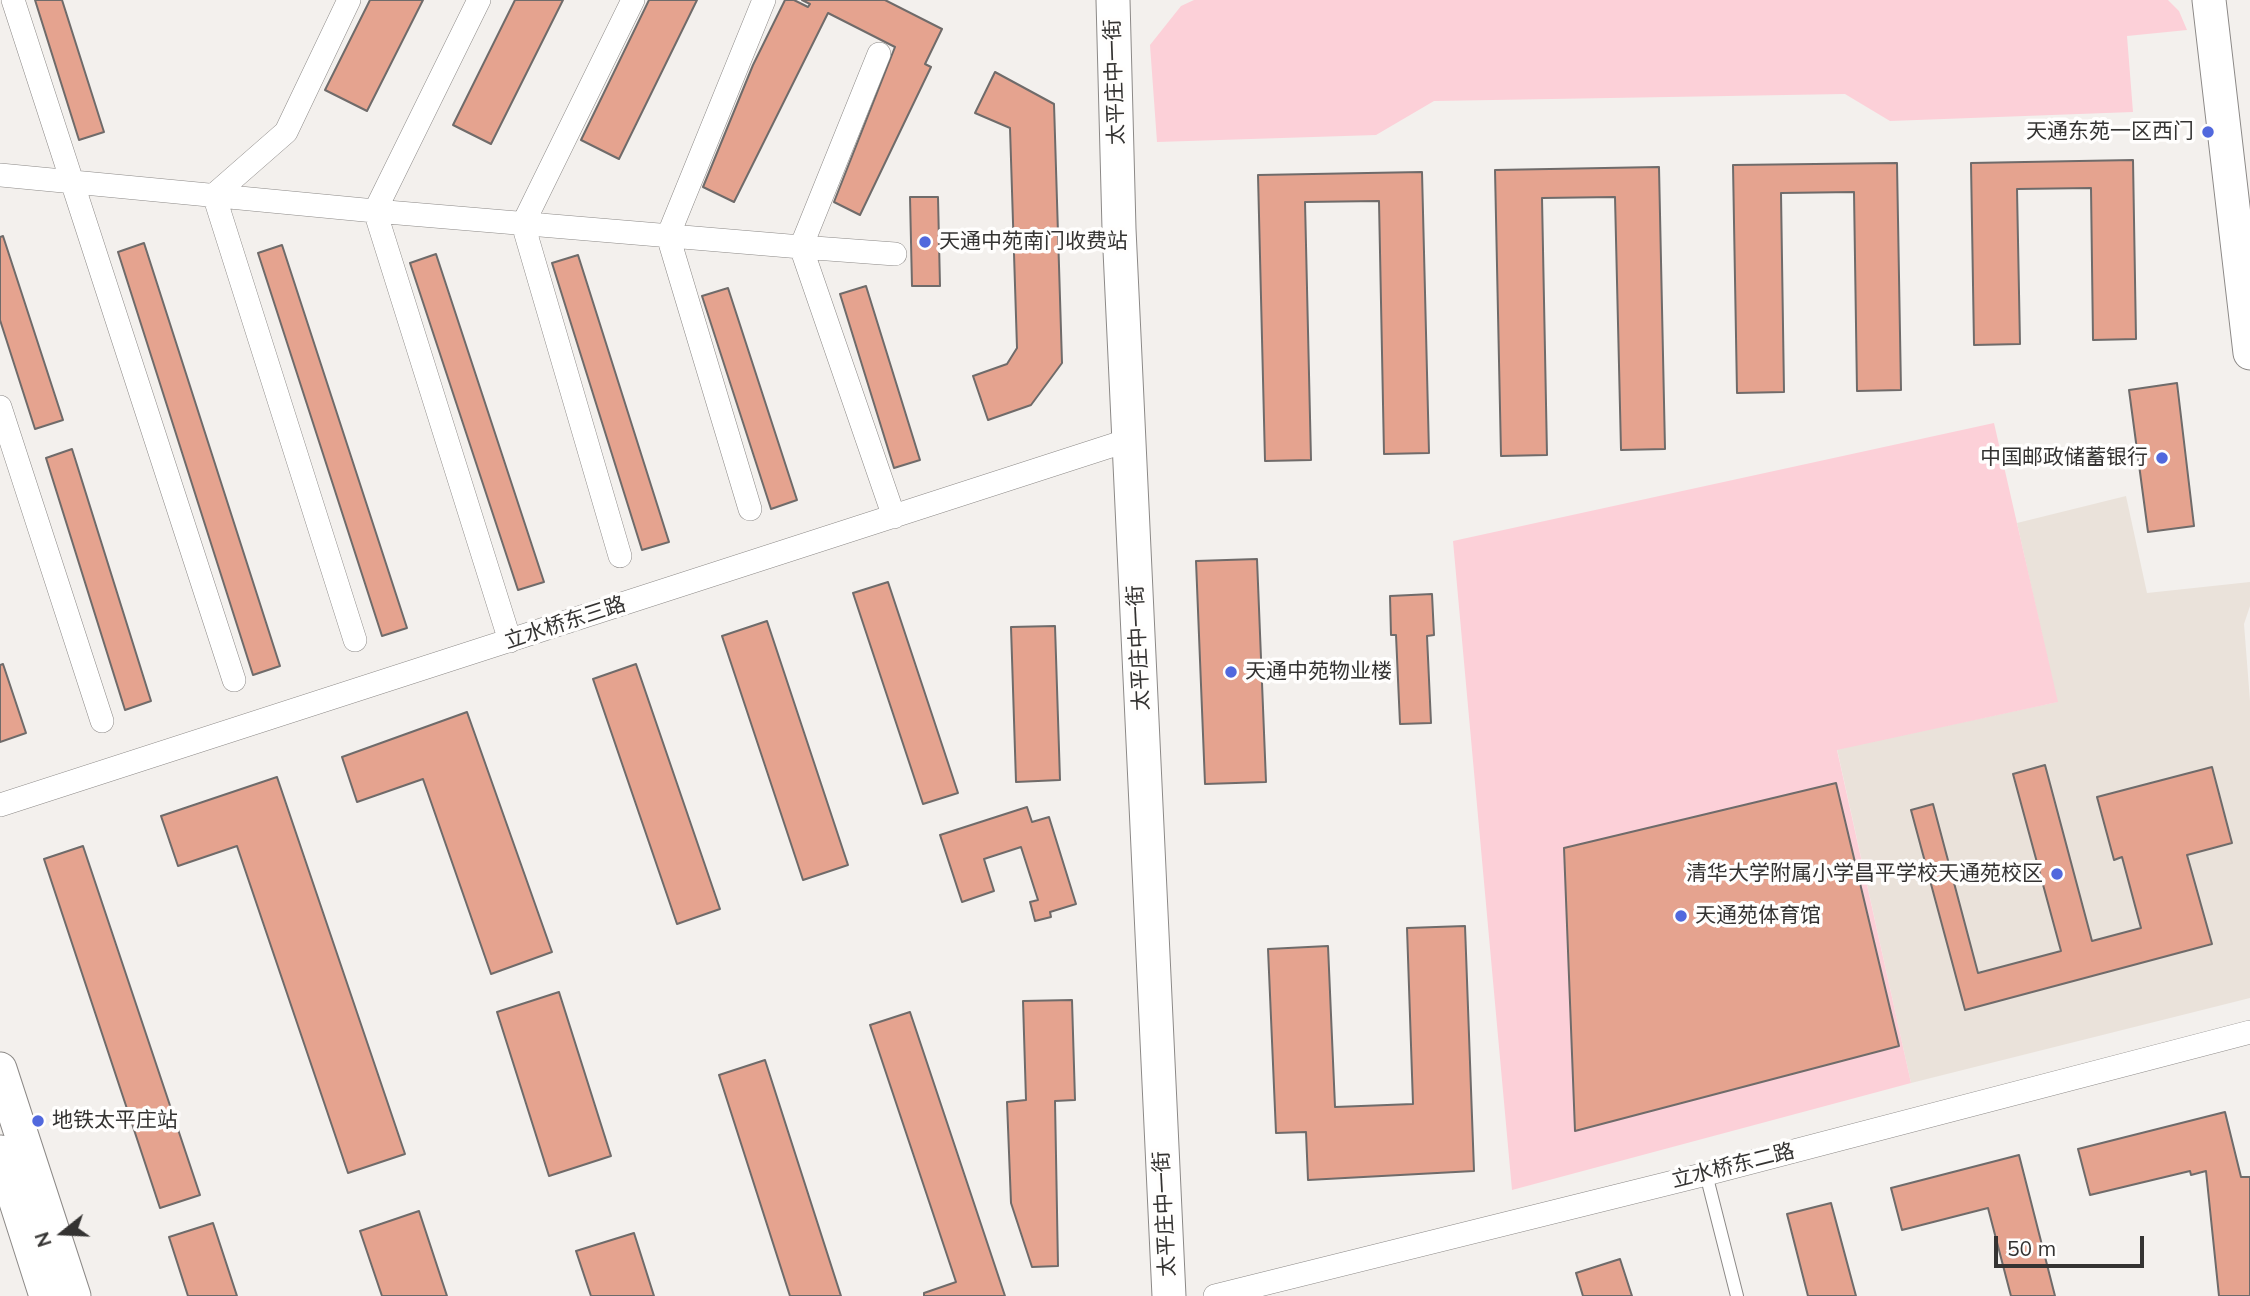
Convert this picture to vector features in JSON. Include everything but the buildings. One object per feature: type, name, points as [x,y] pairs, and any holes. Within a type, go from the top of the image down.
[{"type":"street","points":[[13,0],[234,680]]},
{"type":"street","points":[[214,195],[286,132],[349,0]]},
{"type":"street","points":[[479,0],[375,211],[510,641]]},
{"type":"street","points":[[620,556],[523,224],[633,0]]},
{"type":"street","points":[[750,509],[668,236],[764,0]]},
{"type":"street","name":"太平庄中一街","points":[[1113,0],[1129,440],[1169,1296]]},
{"type":"street","points":[[2209,0],[2250,353]]},
{"type":"street","points":[[2229,0],[2250,178]]},
{"type":"street","points":[[879,54],[801,247],[894,517]]},
{"type":"street","points":[[0,175],[375,211],[895,254]]},
{"type":"street","points":[[214,195],[355,640]]},
{"type":"street","points":[[0,407],[102,721]]},
{"type":"street","name":"立水桥东三路","points":[[0,805],[1129,440]]},
{"type":"street","name":"立水桥东二路","points":[[1215,1296],[1706,1174],[2250,1032]]},
{"type":"street","points":[[0,1069],[74,1296]]},
{"type":"street","points":[[0,1152],[46,1296]]},
{"type":"lane","points":[[1706,1174],[1737,1296]]},
{"type":"shaded area","points":[[1194,0],[2168,0],[2179,11],[2187,30],[2127,36],[2133,112],[1890,121],[1845,94],[1434,101],[1376,135],[1157,142],[1150,45],[1181,6]]},
{"type":"shaded area","name":"天通苑体育馆","points":[[1994,423],[2058,702],[1837,750],[1911,1083],[1512,1190],[1453,541]]},
{"type":"shaded area","name":"清华大学附属小学昌平学校天通苑校区","points":[[2126,496],[2147,593],[2250,582],[2250,606],[2244,624],[2250,701],[2250,998],[1911,1083],[1837,749],[2057,702],[2017,523]]},
{"type":"place","name":"天通东苑一区西门","points":[[2208,132]]},
{"type":"place","name":"天通中苑南门收费站","points":[[925,242]]},
{"type":"place","name":"中国邮政储蓄银行","points":[[2162,458]]},
{"type":"place","name":"天通中苑物业楼","points":[[1231,672]]},
{"type":"place","name":"清华大学附属小学昌平学校天通苑校区","points":[[2057,874]]},
{"type":"place","name":"天通苑体育馆","points":[[1681,916]]},
{"type":"place","name":"地铁太平庄站","points":[[38,1121]]}]
